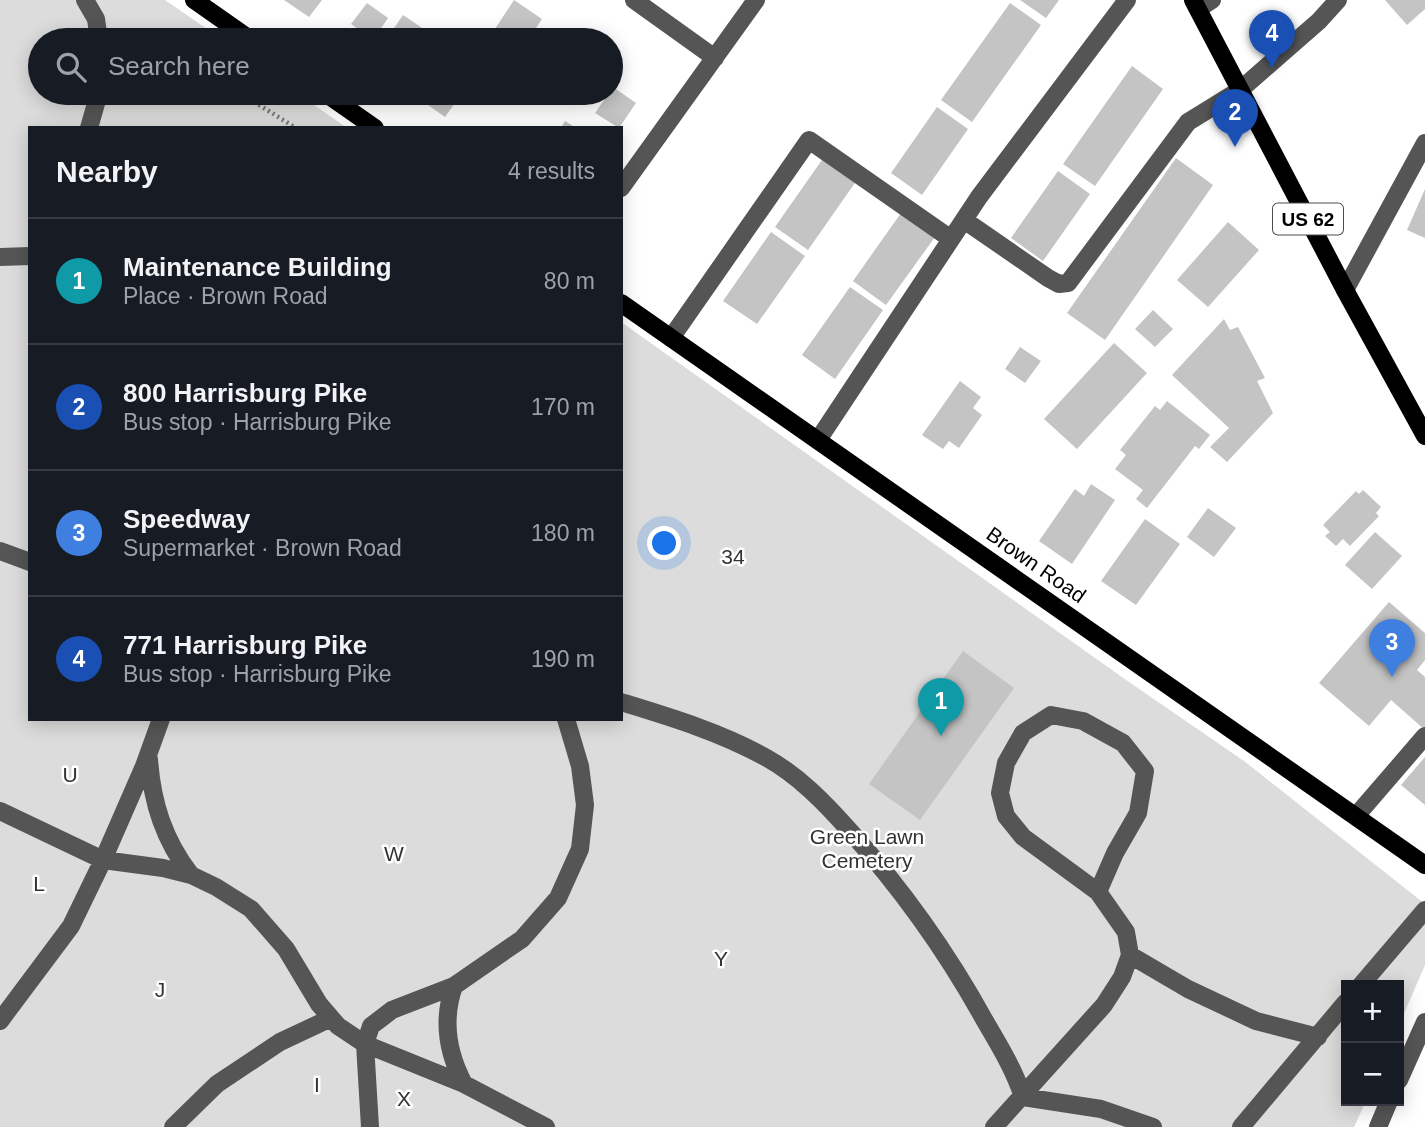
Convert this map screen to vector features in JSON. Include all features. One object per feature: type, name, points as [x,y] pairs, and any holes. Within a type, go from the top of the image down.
[{"type":"main road","points":[[194,0],[234,28]]},
{"type":"main road","name":"US 62","points":[[1201,3],[1240,90],[1425,436]]},
{"type":"main road","points":[[342,105],[372,126]]},
{"type":"main road","name":"Brown Road","points":[[623,304],[1425,866]]},
{"type":"street","points":[[85,0],[96,19],[97,28]]},
{"type":"street","points":[[634,0],[715,58]]},
{"type":"street","points":[[623,185],[756,0]]},
{"type":"street","points":[[818,440],[964,220],[1127,0]]},
{"type":"street","points":[[964,220],[1048,278],[1059,284],[1068,283],[1188,122],[1240,90],[1320,21],[1338,0]]},
{"type":"street","points":[[90,126],[96,105]]},
{"type":"street","points":[[671,338],[809,141],[951,239]]},
{"type":"street","points":[[1345,290],[1425,144]]},
{"type":"street","points":[[0,257],[28,256]]},
{"type":"street","points":[[0,551],[28,561]]},
{"type":"street","points":[[623,703],[690,723],[767,758],[821,798],[873,856],[922,919],[968,989],[1017,1078],[1023,1097]]},
{"type":"street","points":[[994,1127],[1104,1005],[1122,977],[1130,955],[1126,932],[1098,892],[1023,837],[1006,817],[1000,793],[1006,763],[1023,733],[1051,715],[1083,721],[1123,743],[1145,771],[1139,813],[1115,853],[1098,892]]},
{"type":"street","points":[[0,1021],[71,926],[103,860],[160,721]]},
{"type":"street","points":[[370,1127],[365,1044],[370,1026],[392,1010],[454,986],[522,939],[558,898],[580,849],[585,805],[580,766],[567,721]]},
{"type":"street","points":[[1356,816],[1425,736]]},
{"type":"street","points":[[148,754],[151,789],[161,824],[177,857],[191,875]]},
{"type":"street","points":[[0,811],[103,860],[163,867],[191,875],[251,909],[286,949],[319,1004],[338,1026],[365,1044],[464,1084],[546,1127]]},
{"type":"street","points":[[1365,980],[1425,910]]},
{"type":"street","points":[[1130,955],[1188,989],[1256,1021],[1318,1037]]},
{"type":"street","points":[[454,986],[448,1005],[448,1040],[454,1065],[464,1084]]},
{"type":"street","points":[[1241,1127],[1341,1008]]},
{"type":"street","points":[[173,1127],[217,1084],[281,1042],[331,1018]]},
{"type":"street","points":[[1404,1069],[1425,1022]]},
{"type":"street","points":[[1023,1097],[1101,1109],[1153,1127]]},
{"type":"street","points":[[1378,1127],[1388,1106]]},
{"type":"path","points":[[259,105],[293,126]]},
{"type":"green space","name":"Green Lawn Cemetery","points":[[0,0],[165,0],[206,28],[28,28],[28,105],[314,105],[344,126],[28,126],[28,721],[623,721],[623,323],[1244,761],[1425,904],[1425,965],[1404,1013],[1404,980],[1341,980],[1341,1106],[1364,1106],[1354,1127],[0,1127]]},
{"type":"building","points":[[284,0],[322,0],[309,17]]},
{"type":"building","points":[[514,0],[542,19],[536,28],[496,28]]},
{"type":"building","points":[[1020,0],[1059,0],[1046,18]]},
{"type":"building","points":[[1385,0],[1425,0],[1425,9],[1407,25]]},
{"type":"building","points":[[367,3],[388,18],[381,28],[356,28],[351,24]]},
{"type":"building","points":[[1010,3],[1041,25],[972,122],[941,100]]},
{"type":"building","points":[[403,15],[422,28],[394,28]]},
{"type":"building","points":[[1132,66],[1163,89],[1095,186],[1063,164]]},
{"type":"building","points":[[623,94],[636,103],[620,126],[595,113],[601,105],[623,105]]},
{"type":"building","points":[[428,105],[454,105],[445,117]]},
{"type":"building","points":[[937,107],[968,129],[922,195],[891,173]]},
{"type":"building","points":[[824,157],[857,180],[808,250],[775,227]]},
{"type":"building","points":[[1176,158],[1213,185],[1105,340],[1067,313]]},
{"type":"building","points":[[1058,171],[1090,194],[1043,261],[1011,238]]},
{"type":"building","points":[[1425,189],[1425,238],[1407,230]]},
{"type":"building","points":[[901,213],[935,237],[886,305],[853,281]]},
{"type":"building","points":[[1228,222],[1259,250],[1208,307],[1177,280]]},
{"type":"building","points":[[771,232],[805,256],[757,324],[723,301]]},
{"type":"building","points":[[850,287],[883,310],[835,379],[802,355]]},
{"type":"building","points":[[1153,310],[1173,329],[1155,347],[1135,329]]},
{"type":"building","points":[[1224,319],[1230,330],[1238,327],[1265,378],[1257,381],[1273,413],[1227,462],[1210,447],[1229,428],[1172,375]]},
{"type":"building","points":[[1114,343],[1147,373],[1077,449],[1044,419]]},
{"type":"building","points":[[1020,347],[1041,361],[1025,383],[1005,369]]},
{"type":"building","points":[[960,381],[981,397],[973,408],[982,415],[959,448],[949,441],[943,449],[922,435]]},
{"type":"building","points":[[1167,401],[1210,435],[1199,449],[1195,446],[1147,508],[1136,499],[1143,490],[1115,469],[1126,455],[1120,450],[1155,406],[1160,410]]},
{"type":"building","points":[[1091,484],[1115,500],[1072,564],[1039,541],[1075,489],[1084,496]]},
{"type":"building","points":[[1363,490],[1381,507],[1376,513],[1379,516],[1350,546],[1343,539],[1336,546],[1325,536],[1330,532],[1323,525],[1356,491],[1359,494]]},
{"type":"building","points":[[1208,508],[1236,528],[1214,557],[1187,537]]},
{"type":"building","points":[[1145,519],[1180,544],[1136,605],[1101,581]]},
{"type":"building","points":[[1375,532],[1402,556],[1372,589],[1345,565]]},
{"type":"building","points":[[1389,602],[1425,633],[1425,660],[1417,670],[1425,677],[1425,730],[1391,700],[1369,726],[1319,683]]},
{"type":"building","points":[[963,651],[1014,688],[920,820],[869,784]]},
{"type":"building","points":[[1425,757],[1425,805],[1401,785]]},
{"type":"place","name":"771 Harrisburg Pike","points":[[1272,68]]},
{"type":"place","name":"800 Harrisburg Pike","points":[[1235,147]]},
{"type":"place","name":"Speedway","points":[[1392,677]]},
{"type":"place","name":"Maintenance Building","points":[[941,736]]},
{"type":"park label","name":"34","points":[[733,557]]},
{"type":"park label","name":"U","points":[[70,775]]},
{"type":"park label","name":"W","points":[[394,854]]},
{"type":"park label","name":"L","points":[[39,884]]},
{"type":"park label","name":"Y","points":[[721,959]]},
{"type":"park label","name":"J","points":[[160,990]]},
{"type":"park label","name":"I","points":[[317,1085]]},
{"type":"park label","name":"X","points":[[404,1099]]}]
